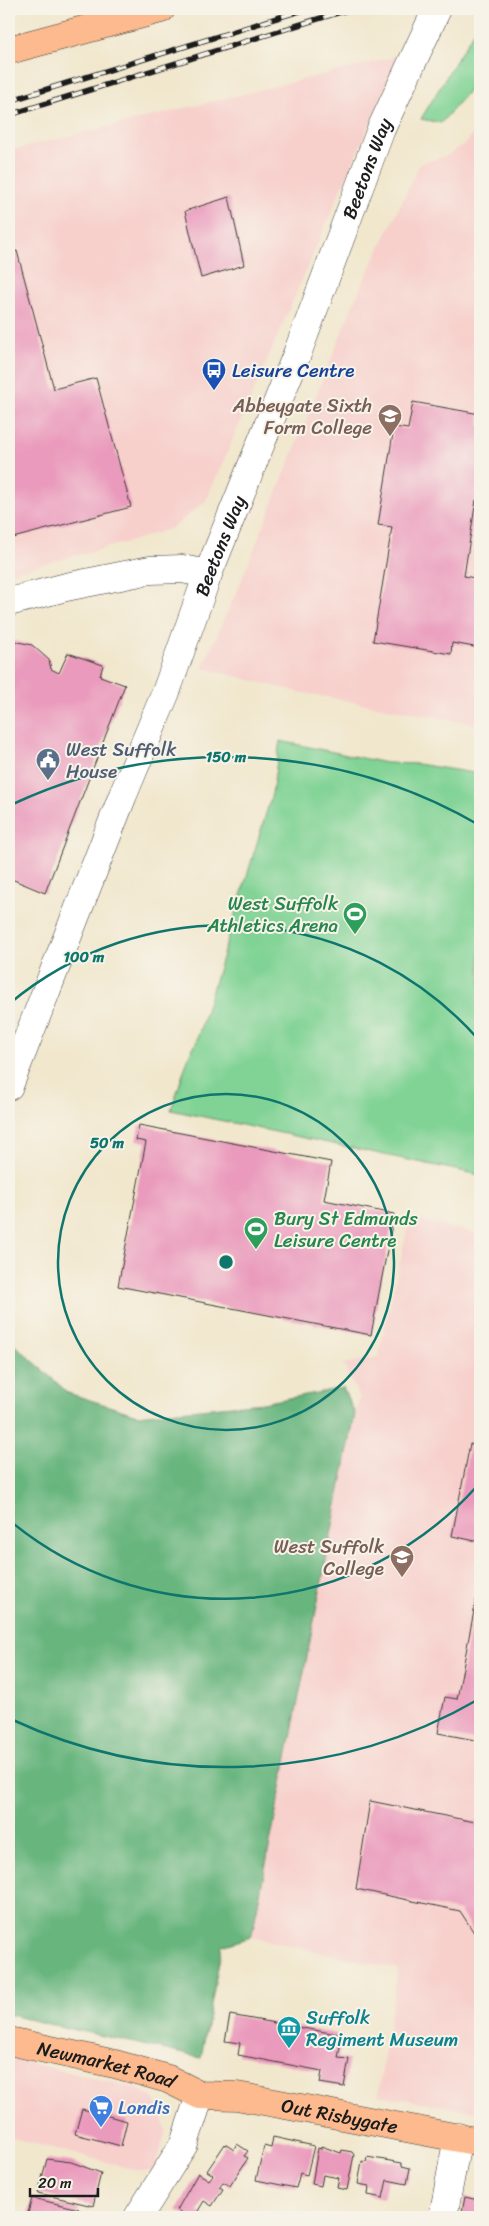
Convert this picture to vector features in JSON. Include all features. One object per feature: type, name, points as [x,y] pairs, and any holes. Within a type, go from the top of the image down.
[{"type":"main road","points":[[9,50],[161,9]]},
{"type":"main road","name":"Newmarket Road","points":[[9,2041],[115,2064],[168,2079],[200,2095]]},
{"type":"main road","name":"Out Risbygate","points":[[200,2095],[237,2096],[469,2140]]},
{"type":"street","name":"Beetons Way","points":[[9,1086],[123,795],[166,692],[208,574],[297,354],[381,129],[437,9]]},
{"type":"street","points":[[9,602],[66,587],[150,570],[182,569],[208,574]]},
{"type":"street","points":[[138,2217],[184,2144],[200,2095]]},
{"type":"street","points":[[443,2217],[469,2140]]},
{"type":"shaded area","points":[[399,56],[206,501],[172,528],[132,541],[9,573],[9,151]]},
{"type":"shaded area","name":"Abbeygate Sixth Form College","points":[[480,124],[480,725],[299,692],[202,668],[242,579],[357,295],[420,164],[448,155],[467,142]]},
{"type":"shaded area","name":"West Suffolk College","points":[[410,1218],[480,1234],[480,2112],[378,2095],[398,1969],[251,1937],[355,1414],[360,1398],[343,1364],[378,1357]]},
{"type":"shaded area","points":[[13,2059],[133,2087],[152,2096],[162,2114],[166,2131],[153,2171],[140,2171],[9,2137],[9,2076]]},
{"type":"green space","points":[[480,21],[480,77],[441,123],[421,119]]},
{"type":"green space","name":"West Suffolk Athletics Arena","points":[[280,741],[386,763],[417,764],[480,774],[480,1175],[171,1110],[190,1053],[196,1043],[272,794]]},
{"type":"green space","points":[[9,1339],[68,1393],[137,1415],[263,1403],[343,1388],[355,1414],[253,1929],[251,1937],[222,1946],[201,2058],[9,2015]]},
{"type":"building","points":[[229,197],[244,265],[201,278],[185,211]]},
{"type":"building","points":[[17,251],[54,389],[96,378],[131,507],[9,539],[9,253]]},
{"type":"building","points":[[413,402],[480,414],[480,501],[476,500],[464,576],[480,579],[480,648],[452,643],[451,654],[373,641],[392,527],[378,525],[394,427],[408,429]]},
{"type":"building","name":"West Suffolk House","points":[[14,641],[32,645],[49,660],[51,669],[59,673],[68,653],[103,665],[100,676],[125,685],[45,893],[9,878],[9,642]]},
{"type":"building","name":"Bury St Edmunds Leisure Centre","points":[[139,1125],[331,1162],[324,1200],[394,1214],[371,1335],[118,1286],[146,1142],[136,1140]]},
{"type":"building","points":[[470,1444],[480,1446],[480,1542],[452,1536]]},
{"type":"building","points":[[479,1585],[480,1741],[438,1733],[445,1697],[457,1699]]},
{"type":"building","points":[[370,1801],[480,1823],[480,1942],[460,1911],[356,1889]]},
{"type":"building","name":"Suffolk Regiment Museum","points":[[230,2015],[342,2035],[338,2058],[349,2059],[344,2087],[320,2083],[322,2071],[238,2055],[240,2043],[225,2041]]},
{"type":"building","name":"Londis","points":[[82,2109],[127,2121],[121,2146],[75,2134]]},
{"type":"building","points":[[273,2137],[314,2146],[307,2175],[300,2173],[296,2188],[256,2180],[264,2146],[271,2148]]},
{"type":"building","points":[[225,2144],[234,2150],[237,2144],[248,2151],[244,2156],[248,2158],[230,2186],[223,2182],[219,2187],[223,2189],[212,2206],[204,2201],[198,2211],[207,2217],[188,2217],[177,2210],[198,2173],[209,2180],[213,2175],[207,2171]]},
{"type":"building","points":[[321,2146],[341,2153],[342,2150],[352,2152],[354,2155],[347,2190],[337,2188],[339,2178],[323,2175],[321,2186],[312,2184],[318,2148],[321,2149]]},
{"type":"building","points":[[367,2157],[402,2163],[402,2166],[410,2168],[407,2184],[387,2180],[383,2198],[368,2195],[369,2186],[358,2184],[362,2161],[366,2162]]},
{"type":"building","points":[[47,2159],[71,2162],[101,2173],[93,2206],[38,2193]]},
{"type":"building","points":[[479,2193],[480,2210],[476,2210],[475,2217],[461,2217],[465,2197],[478,2200]]},
{"type":"building","points":[[32,2198],[79,2209],[77,2217],[27,2217]]},
{"type":"railway","points":[[9,101],[306,9]]},
{"type":"railway","points":[[9,115],[350,9]]},
{"type":"place","name":"Leisure Centre","points":[[214,391]]},
{"type":"place","name":"Abbeygate Sixth Form College","points":[[390,437]]},
{"type":"place","name":"West Suffolk House","points":[[48,781]]},
{"type":"place","name":"West Suffolk Athletics Arena","points":[[355,935]]},
{"type":"place","name":"Bury St Edmunds Leisure Centre","points":[[256,1250]]},
{"type":"place","name":"West Suffolk College","points":[[402,1578]]},
{"type":"place","name":"Suffolk Regiment Museum","points":[[289,2049]]},
{"type":"place","name":"Londis","points":[[101,2128]]}]
